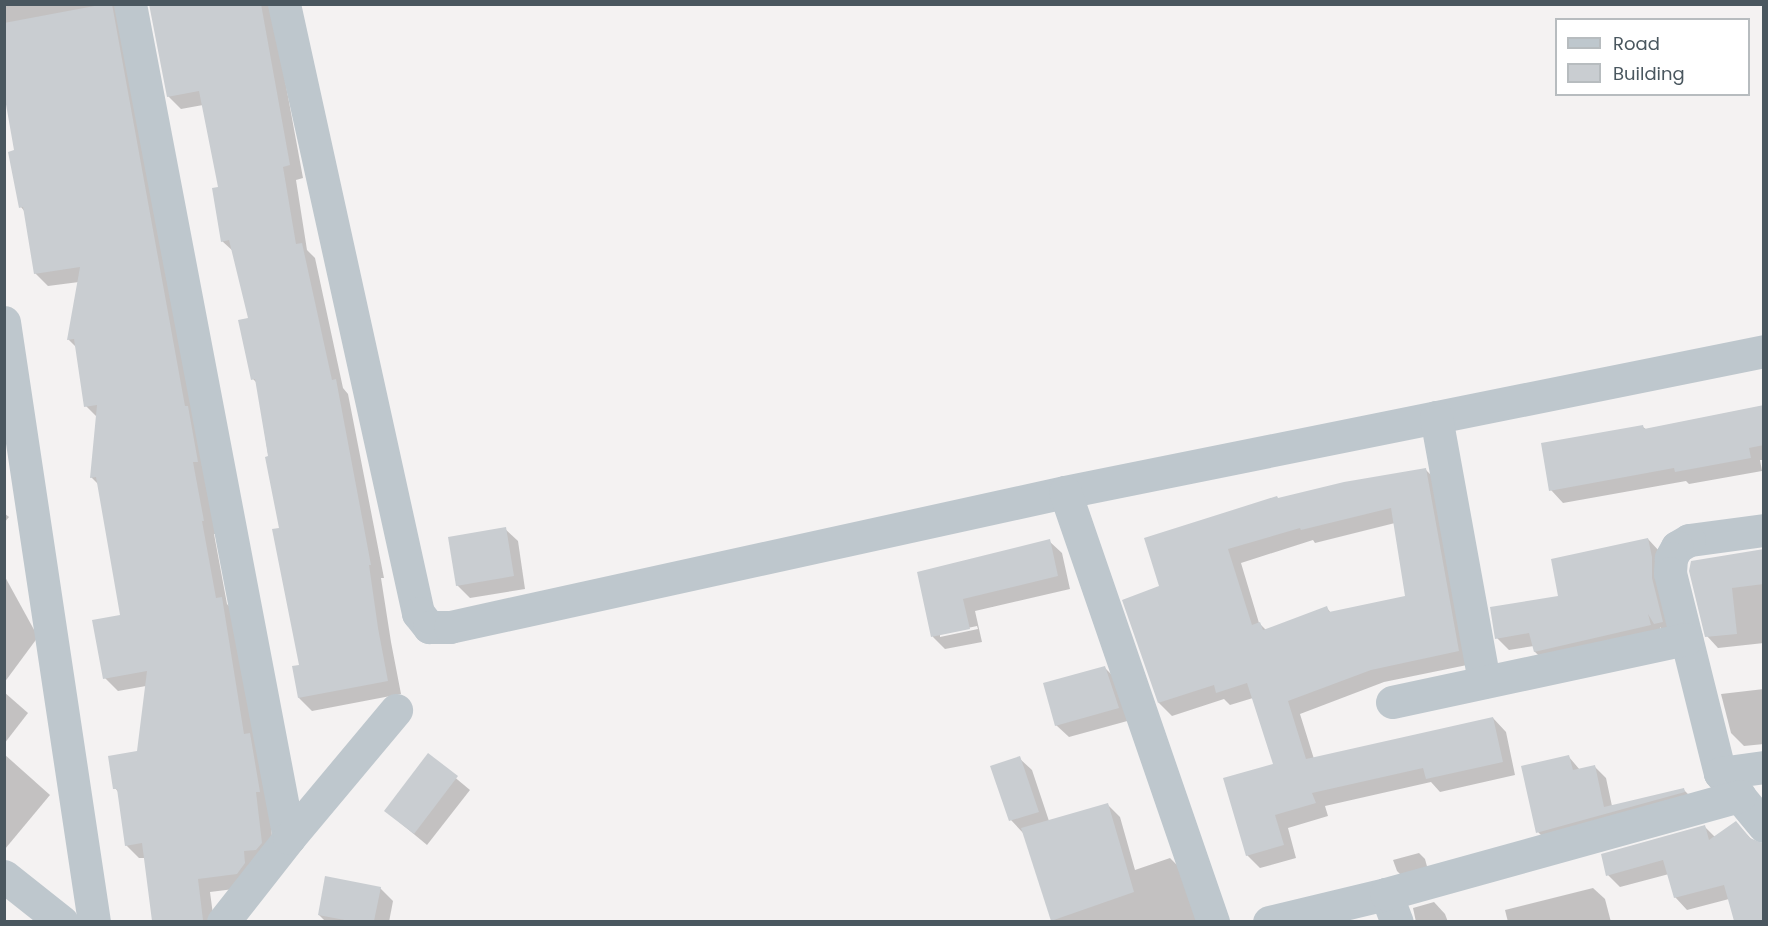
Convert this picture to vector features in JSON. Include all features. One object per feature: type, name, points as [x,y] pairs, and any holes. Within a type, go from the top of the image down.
[{"type":"street","points":[[130,4],[289,838]]},
{"type":"street","points":[[284,4],[418,613],[429,627],[450,627],[1065,492],[1764,351]]},
{"type":"street","points":[[4,321],[14,443],[94,921]]},
{"type":"street","points":[[1436,417],[1484,682]]},
{"type":"street","points":[[1065,492],[1213,921]]},
{"type":"street","points":[[1764,530],[1689,540],[1677,547],[1671,558],[1670,573],[1686,639],[1730,785],[1764,826]]},
{"type":"street","points":[[1392,702],[1686,639]]},
{"type":"street","points":[[224,921],[289,838],[396,710]]},
{"type":"street","points":[[1269,921],[1391,908],[1730,785],[1764,767]]},
{"type":"street","points":[[4,876],[62,921]]},
{"type":"building","points":[[112,4],[185,406],[188,406],[198,462],[193,462],[216,598],[222,597],[244,734],[250,733],[260,792],[256,792],[262,843],[256,850],[244,851],[245,863],[237,874],[198,879],[203,920],[152,921],[142,843],[125,846],[117,789],[113,789],[108,756],[137,751],[147,671],[103,679],[92,620],[120,615],[96,477],[90,478],[97,405],[84,407],[74,339],[67,340],[80,267],[34,274],[23,207],[19,208],[8,152],[14,150],[4,93],[4,23]]},
{"type":"building","points":[[149,4],[261,4],[290,165],[283,167],[296,244],[302,243],[332,380],[336,379],[371,565],[369,565],[378,628],[388,681],[298,698],[292,666],[299,665],[272,529],[279,528],[265,457],[268,456],[255,379],[251,380],[238,320],[248,318],[229,240],[221,242],[212,188],[218,187],[199,91],[167,97]]},
{"type":"building","points":[[1764,405],[1764,445],[1749,448],[1751,458],[1675,472],[1674,468],[1549,491],[1541,443],[1643,425],[1644,429]]},
{"type":"building","points":[[1426,468],[1459,651],[1371,670],[1288,701],[1306,759],[1493,717],[1503,762],[1426,779],[1423,768],[1312,793],[1316,803],[1275,815],[1284,845],[1246,856],[1223,778],[1273,764],[1247,683],[1216,693],[1214,685],[1158,703],[1122,600],[1159,586],[1144,538],[1277,496],[1278,498],[1344,482]],"holes":[[[1391,508],[1405,596],[1329,612],[1327,606],[1263,630],[1260,622],[1252,625],[1228,549],[1300,528],[1301,530]]]},
{"type":"building","points":[[506,527],[514,576],[456,586],[448,537]]},
{"type":"building","points":[[1648,538],[1652,557],[1652,578],[1663,622],[1654,624],[1648,614],[1651,625],[1534,652],[1529,633],[1495,639],[1490,607],[1558,596],[1551,559]]},
{"type":"building","points":[[1050,539],[1058,576],[963,599],[970,629],[931,637],[917,572]]},
{"type":"building","points":[[1764,549],[1764,584],[1732,588],[1737,634],[1705,637],[1689,571],[1691,561]]},
{"type":"building","points":[[1105,666],[1119,708],[1055,726],[1043,683]]},
{"type":"building","points":[[428,753],[458,776],[414,834],[384,811]]},
{"type":"building","points":[[1569,755],[1573,770],[1595,765],[1604,807],[1684,788],[1685,792],[1536,833],[1521,766]]},
{"type":"building","points":[[1020,756],[1039,812],[1009,821],[990,766]]},
{"type":"building","points":[[1108,803],[1134,892],[1051,921],[1021,828]]},
{"type":"building","points":[[1736,821],[1750,838],[1764,844],[1764,921],[1734,921],[1724,885],[1674,898],[1663,860],[1606,876],[1601,854],[1705,825],[1709,840]]},
{"type":"building","points":[[325,876],[381,887],[374,921],[350,921],[318,915]]}]
